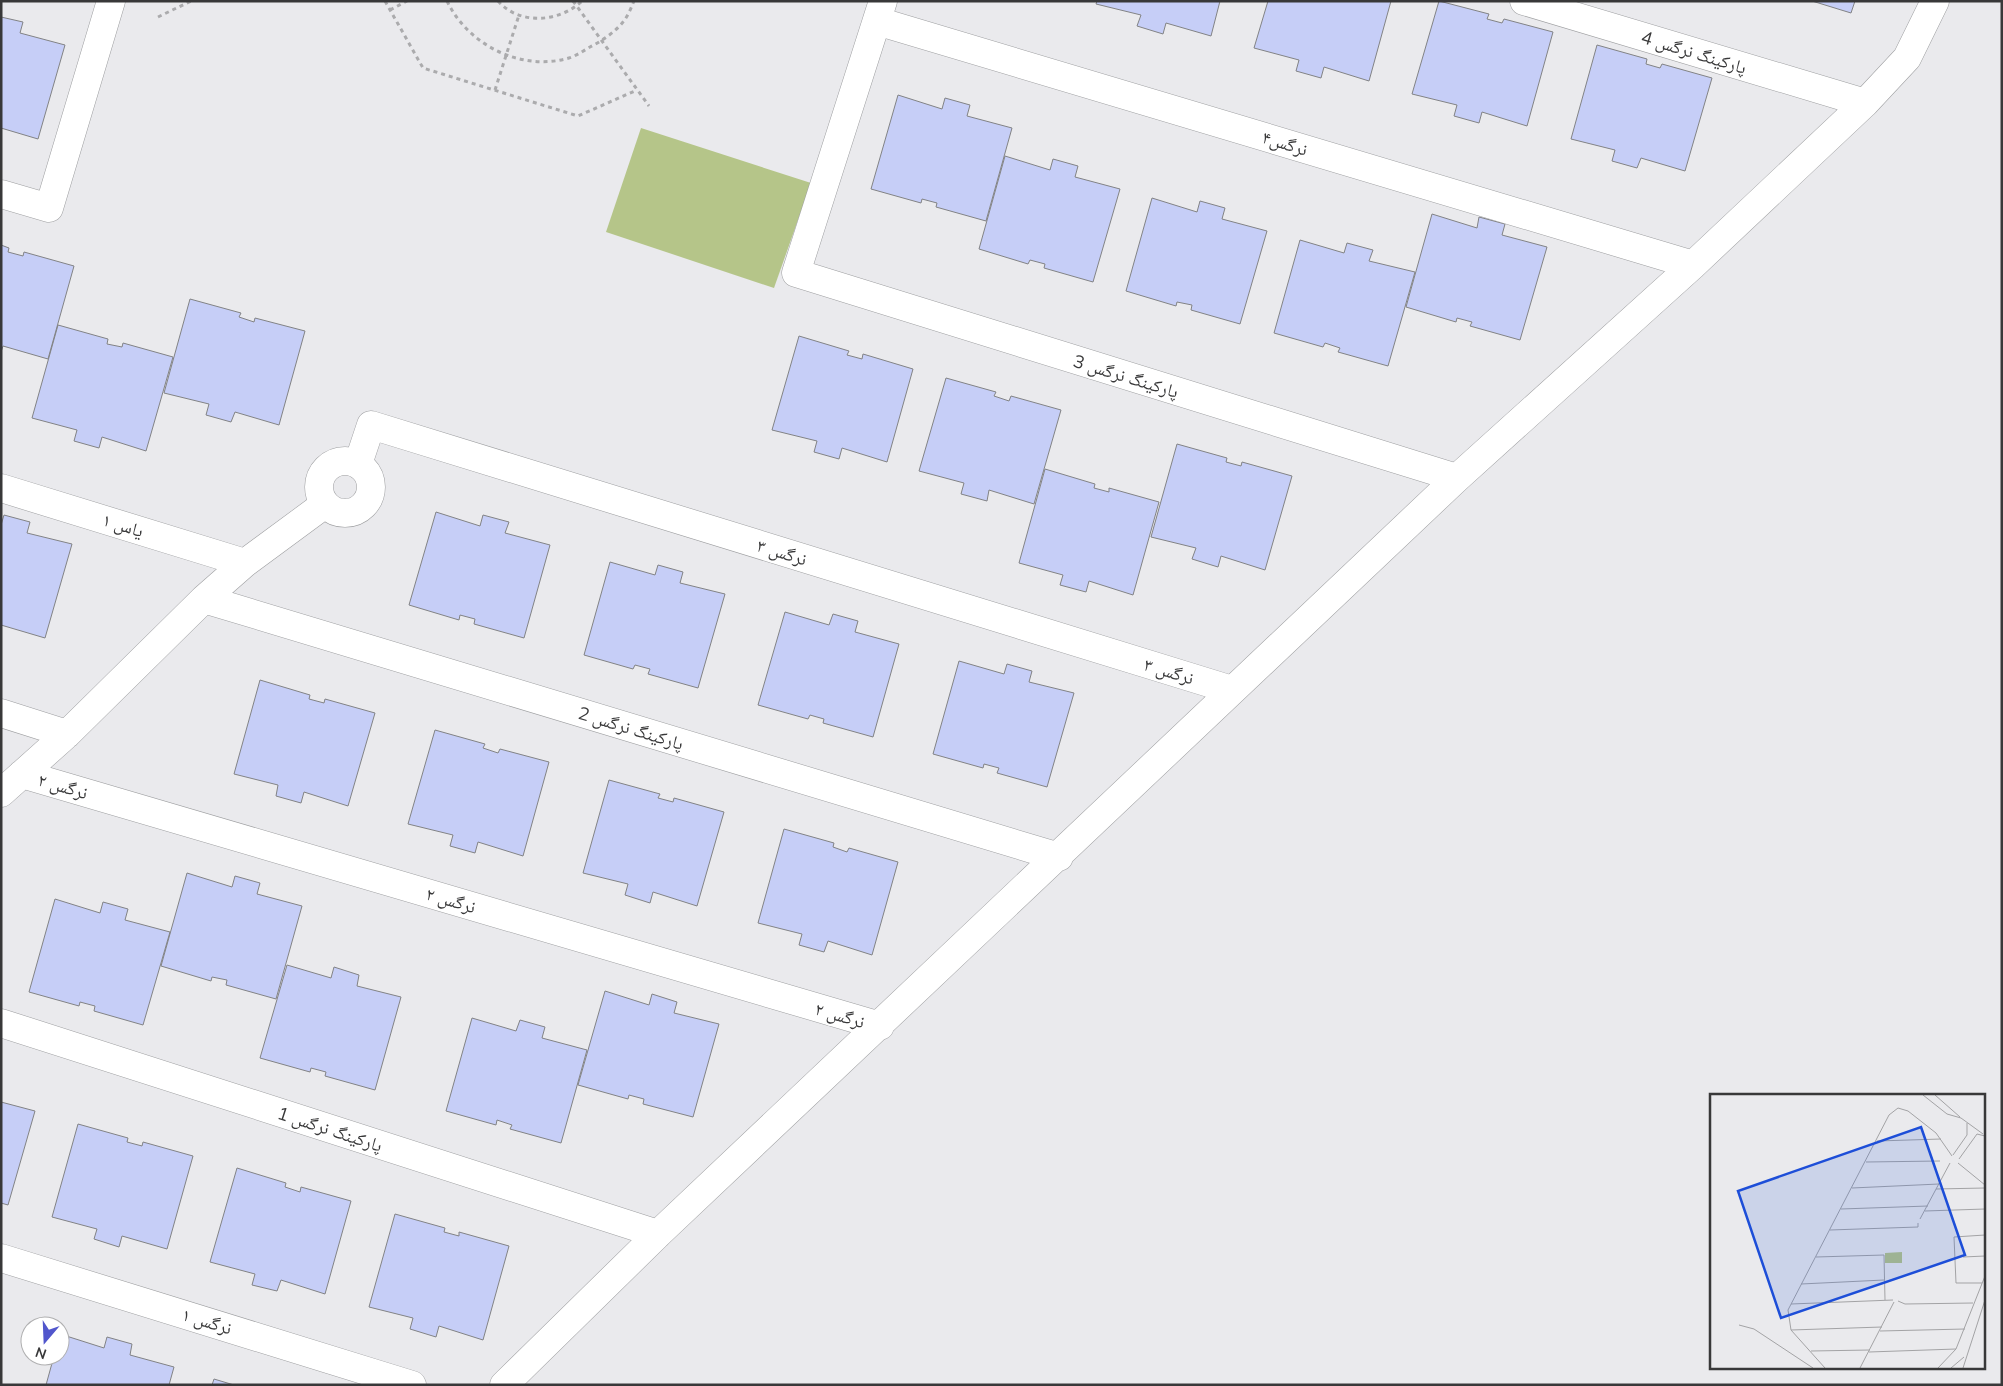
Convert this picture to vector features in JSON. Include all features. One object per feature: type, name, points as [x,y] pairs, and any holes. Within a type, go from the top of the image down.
[{"type":"street","points":[[1,194],[49,208],[112,1]]},
{"type":"street","name":"پارکینگ نرگس 4","points":[[1524,1],[1866,103]]},
{"type":"street","points":[[504,1385],[658,1234],[1059,857],[1232,690],[1457,478],[1694,265],[1866,103],[1907,58],[1935,1]]},
{"type":"street","name":"نرگس۴","points":[[880,11],[1694,265]]},
{"type":"street","name":"پارکینگ نرگس 3","points":[[880,11],[796,273],[1457,478]]},
{"type":"street","name":"نرگس ۳","points":[[358,464],[371,425],[1232,690]]},
{"type":"street","points":[[342,461],[358,464],[366,470],[372,487],[366,504],[359,510],[341,513],[325,504],[318,490],[319,481],[327,467],[342,461]]},
{"type":"street","name":"یاس ۱","points":[[1,488],[245,563]]},
{"type":"street","points":[[1,793],[67,734],[204,599],[245,563],[325,504]]},
{"type":"street","name":"پارکینگ نرگس 2","points":[[204,599],[1059,857]]},
{"type":"street","points":[[1,713],[67,734]]},
{"type":"street","name":"نرگس ۲","points":[[22,774],[880,1026]]},
{"type":"street","name":"پارکینگ نرگس 1","points":[[1,1023],[658,1234]]},
{"type":"street","name":"نرگس ۱","points":[[1,1258],[412,1385]]},
{"type":"path","points":[[158,17],[191,1]]},
{"type":"path","points":[[386,1],[423,68],[578,116],[637,90]]},
{"type":"path","points":[[390,10],[408,1]]},
{"type":"path","points":[[447,1],[454,16],[476,40],[506,56],[537,61],[570,58],[602,41],[623,22],[634,1]]},
{"type":"path","points":[[498,1],[519,15],[538,18],[558,16],[577,6],[582,1]]},
{"type":"path","points":[[573,1],[649,106]]},
{"type":"path","points":[[495,90],[519,15]]},
{"type":"green space","points":[[641,128],[811,183],[774,288],[606,232]]},
{"type":"building","points":[[1097,1],[1220,1],[1211,36],[1166,23],[1163,34],[1137,26],[1141,15],[1096,4]]},
{"type":"building","points":[[1268,1],[1391,1],[1369,81],[1324,67],[1321,78],[1296,71],[1299,60],[1254,48]]},
{"type":"building","points":[[1439,1],[1489,14],[1487,19],[1502,23],[1504,19],[1553,32],[1527,126],[1482,112],[1479,123],[1454,116],[1457,105],[1412,94]]},
{"type":"building","points":[[1812,1],[1855,1],[1851,13]]},
{"type":"building","points":[[1,17],[23,22],[20,33],[65,45],[38,139],[1,128]]},
{"type":"building","points":[[1597,45],[1647,59],[1646,64],[1660,68],[1662,64],[1712,78],[1685,171],[1641,158],[1637,168],[1612,161],[1615,150],[1571,139]]},
{"type":"building","points":[[898,95],[942,109],[945,98],[970,105],[967,116],[1012,128],[986,221],[936,207],[937,203],[922,199],[921,203],[871,189]]},
{"type":"building","points":[[1005,156],[1050,170],[1053,159],[1078,166],[1075,177],[1120,189],[1093,282],[1044,268],[1045,264],[1030,260],[1028,264],[979,249]]},
{"type":"building","points":[[1152,198],[1197,212],[1200,201],[1225,208],[1222,219],[1267,231],[1240,324],[1191,310],[1192,305],[1177,302],[1176,306],[1126,291]]},
{"type":"building","points":[[1432,214],[1477,228],[1479,217],[1505,224],[1502,235],[1547,247],[1520,340],[1470,326],[1472,322],[1457,318],[1456,322],[1406,307]]},
{"type":"building","points":[[1300,240],[1344,253],[1347,243],[1373,250],[1369,261],[1415,272],[1388,366],[1338,352],[1340,348],[1325,343],[1323,347],[1274,333]]},
{"type":"building","points":[[1,245],[9,248],[8,252],[23,256],[24,252],[74,266],[48,359],[3,346],[1,352]]},
{"type":"building","points":[[190,299],[241,313],[239,317],[254,322],[255,318],[305,331],[279,425],[235,412],[231,422],[206,415],[209,404],[164,393]]},
{"type":"building","points":[[58,325],[108,339],[107,344],[122,347],[123,343],[173,357],[146,451],[102,437],[99,448],[74,441],[77,430],[32,418]]},
{"type":"building","points":[[799,336],[849,351],[847,355],[862,359],[863,354],[913,369],[887,462],[842,448],[839,459],[814,452],[817,441],[772,430]]},
{"type":"building","points":[[946,378],[996,392],[994,396],[1009,401],[1011,396],[1061,410],[1034,504],[989,490],[987,501],[961,494],[964,483],[919,471]]},
{"type":"building","points":[[1177,444],[1227,458],[1226,462],[1241,466],[1242,462],[1292,476],[1265,570],[1221,556],[1218,567],[1192,559],[1196,548],[1151,537]]},
{"type":"building","points":[[1045,469],[1095,484],[1094,488],[1109,492],[1109,488],[1159,502],[1133,595],[1089,581],[1086,592],[1060,585],[1063,575],[1019,563]]},
{"type":"building","points":[[436,512],[480,526],[483,515],[509,522],[505,533],[550,545],[524,638],[474,624],[475,619],[460,615],[459,620],[409,605]]},
{"type":"building","points":[[4,515],[30,522],[27,533],[72,544],[45,638],[1,625],[1,525]]},
{"type":"building","points":[[610,562],[655,575],[658,565],[683,572],[680,583],[725,594],[698,688],[648,674],[650,669],[635,665],[633,669],[584,655]]},
{"type":"building","points":[[785,612],[829,625],[833,614],[858,621],[855,632],[899,644],[873,737],[823,723],[824,719],[810,715],[808,719],[758,705]]},
{"type":"building","points":[[959,661],[1004,674],[1007,664],[1032,671],[1029,682],[1074,693],[1047,787],[997,773],[999,768],[984,764],[983,768],[933,754]]},
{"type":"building","points":[[260,680],[310,695],[309,699],[324,703],[325,699],[375,713],[348,806],[304,792],[301,803],[276,796],[278,785],[234,774]]},
{"type":"building","points":[[435,730],[485,744],[483,748],[498,753],[500,749],[549,762],[523,856],[478,842],[475,853],[450,846],[453,835],[408,824]]},
{"type":"building","points":[[609,780],[660,794],[658,798],[673,802],[674,798],[724,812],[697,906],[653,892],[650,903],[625,895],[628,884],[583,873]]},
{"type":"building","points":[[784,829],[834,843],[833,847],[847,852],[849,848],[898,862],[872,955],[828,941],[824,952],[799,945],[802,934],[758,923]]},
{"type":"building","points":[[187,873],[232,887],[235,876],[260,883],[257,894],[302,906],[276,999],[226,985],[227,980],[212,977],[211,981],[161,966]]},
{"type":"building","points":[[55,899],[100,913],[103,902],[128,909],[125,920],[170,932],[143,1025],[94,1011],[95,1006],[80,1002],[79,1006],[29,992]]},
{"type":"building","points":[[287,965],[331,978],[334,967],[359,975],[357,986],[401,997],[375,1090],[325,1076],[326,1072],[311,1068],[310,1072],[260,1058]]},
{"type":"building","points":[[605,991],[649,1005],[652,994],[677,1002],[674,1013],[719,1024],[693,1117],[643,1104],[644,1099],[629,1095],[628,1099],[578,1085]]},
{"type":"building","points":[[472,1018],[516,1031],[520,1020],[545,1027],[542,1038],[587,1050],[561,1143],[510,1129],[512,1125],[497,1120],[496,1125],[446,1111]]},
{"type":"building","points":[[1,1102],[35,1111],[8,1205],[1,1203]]},
{"type":"building","points":[[78,1124],[128,1138],[127,1142],[142,1146],[143,1142],[193,1156],[167,1249],[122,1236],[119,1247],[94,1239],[97,1229],[52,1217]]},
{"type":"building","points":[[237,1168],[286,1183],[285,1187],[300,1192],[301,1187],[351,1201],[325,1294],[281,1280],[277,1291],[252,1285],[255,1274],[210,1262]]},
{"type":"building","points":[[395,1214],[445,1228],[444,1232],[459,1236],[459,1232],[509,1246],[483,1340],[439,1326],[436,1337],[410,1329],[413,1318],[369,1307]]},
{"type":"building","points":[[70,1337],[104,1348],[107,1337],[132,1344],[130,1355],[174,1367],[169,1385],[46,1385],[51,1366],[70,1366]]},
{"type":"building","points":[[214,1379],[234,1385],[212,1385]]}]
